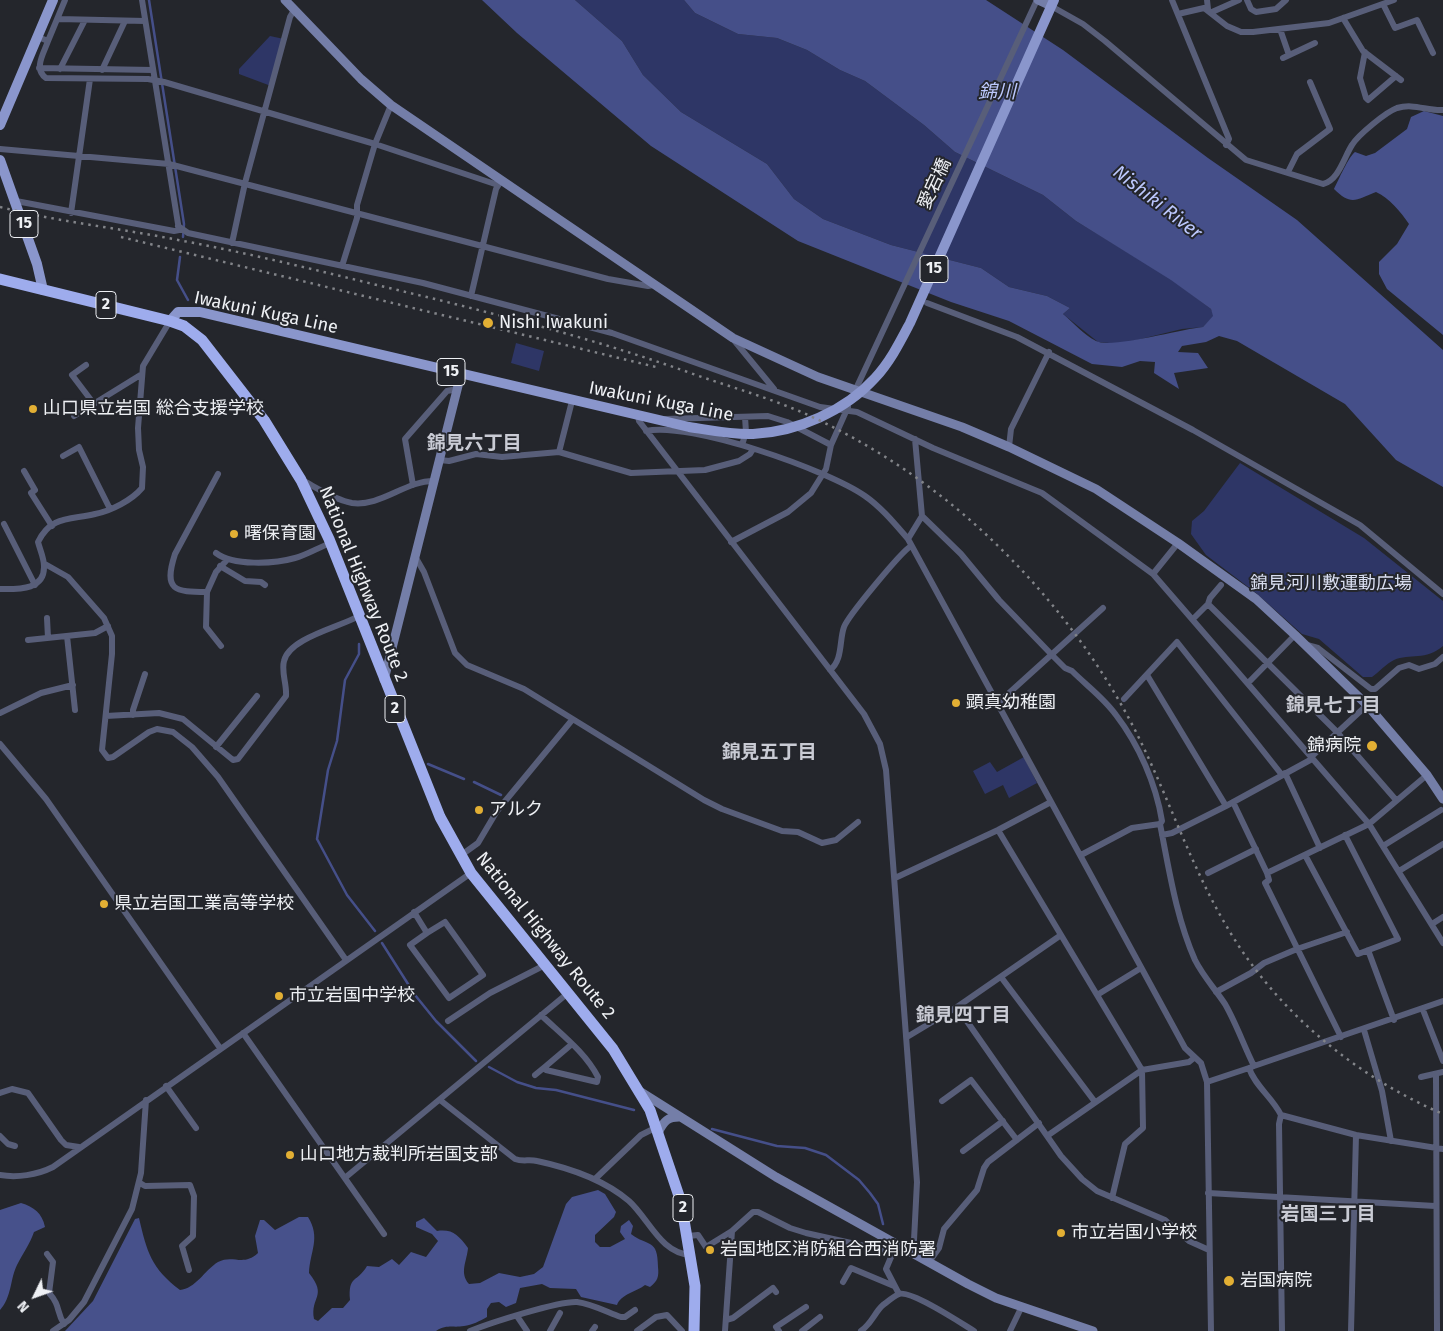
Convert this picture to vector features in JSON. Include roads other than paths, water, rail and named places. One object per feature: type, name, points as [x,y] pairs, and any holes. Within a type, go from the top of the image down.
[{"type":"highway","name":"National Highway Route 2","points":[[0,279],[170,320],[184,326],[202,340],[264,420],[301,480],[331,543],[384,681],[440,818],[460,856],[471,873],[613,1049],[641,1092],[658,1129],[682,1202],[695,1286],[694,1331]]},
{"type":"main road","points":[[0,125],[53,0]]},
{"type":"main road","name":"Iwakuni Kuga Line","points":[[170,320],[178,312],[200,312],[572,401],[657,420],[736,434],[774,432],[815,420],[856,395],[880,372],[895,351],[910,323],[1051,7]]},
{"type":"main road","name":"15","points":[[1,166],[16,201],[37,264],[43,290]]},
{"type":"street","points":[[39,68],[65,0]]},
{"type":"street","points":[[142,0],[153,70],[159,81],[180,227],[188,233],[471,296],[612,333],[820,407],[857,412],[1042,493],[1154,574],[1249,682],[1311,758],[1369,824],[1443,943]]},
{"type":"street","points":[[285,0],[361,79],[391,105],[499,183],[733,338],[785,364],[855,391],[962,427],[1008,447],[1096,489],[1178,543],[1256,599],[1295,635],[1367,705],[1427,775],[1443,799]]},
{"type":"street","points":[[1038,0],[1083,24],[1226,145],[1256,165],[1288,172],[1323,184],[1328,183],[1344,163],[1354,142],[1394,109],[1412,105],[1433,110],[1443,110]]},
{"type":"street","name":"愛宕橋","points":[[731,542],[773,521],[802,502],[826,469],[831,445],[846,410],[866,371],[1038,0]]},
{"type":"street","points":[[1172,0],[1229,139],[1226,145]]},
{"type":"street","points":[[1207,0],[1210,11],[1219,21],[1241,32],[1329,23],[1394,0]]},
{"type":"street","points":[[1178,14],[1198,8],[1210,11],[1239,0]]},
{"type":"street","points":[[1247,0],[1250,9],[1256,12],[1276,9],[1286,0]]},
{"type":"street","points":[[1383,4],[1395,28],[1417,20],[1433,53]]},
{"type":"street","points":[[232,244],[245,183],[290,17],[294,10]]},
{"type":"street","points":[[1343,18],[1358,46],[1398,78],[1368,100],[1360,78],[1365,52]]},
{"type":"street","points":[[59,19],[145,21]]},
{"type":"street","points":[[60,69],[85,20]]},
{"type":"street","points":[[102,70],[125,21]]},
{"type":"street","points":[[1280,29],[1286,57],[1315,43]]},
{"type":"street","points":[[38,37],[48,41]]},
{"type":"street","points":[[39,68],[153,70]]},
{"type":"street","points":[[39,68],[46,78],[159,81],[375,144],[499,183]]},
{"type":"street","points":[[71,213],[90,79]]},
{"type":"street","points":[[1288,172],[1297,154],[1330,129],[1310,82]]},
{"type":"street","points":[[342,266],[357,218],[356,212],[375,144],[391,105]]},
{"type":"street","points":[[0,149],[180,167],[630,284],[653,285]]},
{"type":"street","points":[[471,296],[482,245],[499,183]]},
{"type":"street","points":[[16,201],[71,213],[174,231],[179,230],[180,227]]},
{"type":"street","points":[[927,303],[1017,337],[1049,352],[1193,430],[1360,525],[1443,594]]},
{"type":"street","points":[[0,589],[20,590],[35,585],[44,571],[38,542],[42,535],[63,518],[96,514],[110,509],[128,500],[142,488],[143,467],[139,450],[138,428],[143,366],[170,320]]},
{"type":"street","points":[[733,338],[775,390]]},
{"type":"street","points":[[1008,447],[1011,428],[1049,352]]},
{"type":"street","points":[[86,365],[72,375],[94,404]]},
{"type":"street","points":[[74,416],[142,374]]},
{"type":"street","points":[[384,681],[461,374]]},
{"type":"street","points":[[412,485],[405,439],[447,391],[457,389]]},
{"type":"street","points":[[559,452],[572,401]]},
{"type":"street","points":[[638,416],[646,432],[866,717],[880,744],[886,770],[908,1037],[917,1182],[914,1240],[910,1251]]},
{"type":"street","points":[[657,420],[681,417],[768,416],[787,422],[831,445]]},
{"type":"street","points":[[742,445],[746,432],[745,417]]},
{"type":"street","points":[[646,432],[694,434],[742,445],[822,475],[866,497],[909,542],[1185,1048],[1201,1063],[1207,1082],[1211,1331]]},
{"type":"street","points":[[830,670],[838,660],[844,625],[898,558],[909,542],[922,516],[915,439]]},
{"type":"street","points":[[63,456],[80,447],[110,509]]},
{"type":"street","points":[[440,460],[449,462],[476,454],[502,457],[559,452],[631,472],[705,470],[738,461],[750,454],[753,449]]},
{"type":"street","points":[[24,471],[36,490],[31,493],[52,526]]},
{"type":"street","points":[[207,592],[182,592],[176,589],[171,579],[171,567],[175,554],[218,474]]},
{"type":"street","points":[[301,480],[351,503],[366,503],[424,480],[435,481]]},
{"type":"street","points":[[922,516],[961,554],[999,600],[1052,655],[1065,668],[1072,670],[1105,703],[1128,732],[1154,786],[1160,805],[1162,835],[1185,933],[1202,974],[1224,1004],[1251,1067],[1252,1076],[1275,1102],[1281,1114],[1279,1124],[1282,1331]]},
{"type":"street","points":[[4,524],[35,585]]},
{"type":"street","points":[[216,553],[226,560],[244,563],[283,561],[298,558],[331,543]]},
{"type":"street","points":[[1154,574],[1178,543]]},
{"type":"street","points":[[416,558],[424,572],[455,653],[467,665],[524,689],[704,800],[782,831],[798,832],[822,843],[836,840],[858,822]]},
{"type":"street","points":[[221,646],[206,627],[207,592],[220,566],[226,560]]},
{"type":"street","points":[[44,564],[68,577],[93,604],[108,626],[112,636],[112,654],[102,750],[108,758],[113,757],[149,732],[167,730],[173,732],[204,759],[346,960]]},
{"type":"street","points":[[220,566],[245,581],[261,582],[265,585]]},
{"type":"street","points":[[1193,619],[1208,604],[1210,598],[1221,585]]},
{"type":"street","points":[[1208,604],[1338,732],[1396,800]]},
{"type":"street","points":[[998,703],[1103,608]]},
{"type":"street","points":[[106,716],[164,713],[183,720],[233,760],[238,759],[286,696],[287,686],[283,667],[284,659],[289,651],[312,636],[345,624],[359,616]]},
{"type":"street","points":[[47,618],[48,638]]},
{"type":"street","points":[[28,640],[95,633],[108,626]]},
{"type":"street","points":[[1249,682],[1269,664],[1295,635]]},
{"type":"street","points":[[67,636],[76,710]]},
{"type":"street","points":[[1124,699],[1177,642],[1284,774],[1320,848]]},
{"type":"street","points":[[1303,643],[1318,648],[1371,689],[1375,689],[1399,668],[1409,665],[1419,669],[1434,664],[1443,657]]},
{"type":"street","points":[[133,715],[145,674]]},
{"type":"street","points":[[1147,675],[1226,806]]},
{"type":"street","points":[[0,713],[41,693],[72,685]]},
{"type":"street","points":[[216,747],[257,696]]},
{"type":"street","points":[[1162,835],[1226,806],[1311,758],[1367,705]]},
{"type":"street","points":[[460,856],[478,843],[496,811],[572,720]]},
{"type":"street","points":[[0,744],[46,799],[220,1048]]},
{"type":"street","points":[[0,752],[10,754]]},
{"type":"street","points":[[1267,873],[1369,824],[1427,775]]},
{"type":"street","points":[[895,878],[998,830],[1051,802]]},
{"type":"street","points":[[1233,802],[1267,873],[1269,880],[1266,883],[1341,1037]]},
{"type":"street","points":[[1383,846],[1441,810]]},
{"type":"street","points":[[1081,855],[1132,828],[1160,824]]},
{"type":"street","points":[[998,830],[1142,1070],[1143,1128],[1125,1144],[1112,1198]]},
{"type":"street","points":[[1305,855],[1358,954],[1398,938],[1345,835]]},
{"type":"street","points":[[1399,871],[1443,844]]},
{"type":"street","points":[[1208,873],[1256,849]]},
{"type":"street","points":[[0,1176],[19,1176],[40,1172],[53,1167],[471,873]]},
{"type":"street","points":[[414,912],[427,933]]},
{"type":"street","points":[[1432,924],[1443,917]]},
{"type":"street","points":[[445,922],[484,975],[449,998],[410,945],[427,933],[445,922]]},
{"type":"street","points":[[1216,992],[1251,973],[1264,963],[1297,949],[1347,932]]},
{"type":"street","points":[[908,1037],[957,1007],[1061,935]]},
{"type":"street","points":[[1368,950],[1394,1020]]},
{"type":"street","points":[[448,1021],[490,993],[545,965]]},
{"type":"street","points":[[1096,995],[1141,968]]},
{"type":"street","points":[[1000,977],[1095,1102]]},
{"type":"street","points":[[346,1177],[568,993]]},
{"type":"street","points":[[1207,1082],[1394,1020],[1443,1001]]},
{"type":"street","points":[[957,1007],[1061,1156],[1082,1179],[1098,1191],[1112,1198],[1165,1220],[1189,1241],[1209,1250]]},
{"type":"street","points":[[1423,1010],[1443,1061]]},
{"type":"street","points":[[541,1015],[572,1044],[593,1068],[598,1078],[597,1082],[546,1070],[546,1066]]},
{"type":"street","points":[[1364,1030],[1382,1091],[1391,1141]]},
{"type":"street","points":[[243,1034],[346,1177],[346,1182],[384,1234]]},
{"type":"street","points":[[535,1075],[572,1044]]},
{"type":"street","points":[[1048,1136],[1142,1070],[1188,1062],[1194,1058]]},
{"type":"street","points":[[1421,1077],[1443,1072]]},
{"type":"street","points":[[1436,1075],[1440,1148],[1435,1206],[1437,1331]]},
{"type":"street","points":[[942,1101],[971,1080],[1017,1140]]},
{"type":"street","points":[[166,1086],[196,1128]]},
{"type":"street","points":[[0,1093],[12,1089],[28,1093],[61,1140],[66,1145],[79,1147]]},
{"type":"street","points":[[641,1092],[776,1177],[896,1247],[910,1251],[996,1298],[1093,1331]]},
{"type":"street","points":[[53,1331],[64,1324],[84,1302],[94,1287],[106,1257],[132,1209],[140,1183],[146,1100]]},
{"type":"street","points":[[440,1100],[515,1158],[521,1161],[529,1159],[538,1161],[595,1178],[629,1202],[667,1246],[681,1254],[691,1255]]},
{"type":"street","points":[[1281,1114],[1356,1135],[1440,1148]]},
{"type":"street","points":[[595,1178],[642,1135],[658,1129],[670,1117],[679,1117]]},
{"type":"street","points":[[963,1151],[1003,1121]]},
{"type":"street","points":[[928,1262],[938,1248],[944,1229],[977,1190],[984,1168],[1039,1123]]},
{"type":"street","points":[[1352,1331],[1356,1135]]},
{"type":"street","points":[[0,1136],[8,1144],[15,1146]]},
{"type":"street","points":[[140,1183],[145,1186],[190,1185],[194,1196],[193,1236],[182,1246],[189,1270]]},
{"type":"street","points":[[1208,1193],[1435,1206]]},
{"type":"street","points":[[688,1236],[698,1235],[706,1247],[732,1231],[753,1212],[758,1212],[790,1228],[806,1233],[887,1251],[896,1247]]},
{"type":"street","points":[[725,1331],[732,1231]]},
{"type":"street","points":[[896,1247],[886,1269],[900,1294]]},
{"type":"street","points":[[47,1254],[53,1262],[49,1292],[58,1302],[60,1319],[64,1324]]},
{"type":"street","points":[[844,1282],[851,1268],[894,1286]]},
{"type":"street","points":[[726,1320],[733,1318],[773,1288],[776,1292]]},
{"type":"street","points":[[860,1331],[871,1323],[881,1306],[900,1294],[913,1295],[974,1331]]},
{"type":"street","points":[[470,1331],[517,1316],[576,1302],[621,1317],[625,1317],[635,1310]]},
{"type":"street","points":[[779,1331],[776,1327],[806,1306]]},
{"type":"street","points":[[1010,1331],[1022,1306]]},
{"type":"street","points":[[550,1331],[560,1313]]},
{"type":"street","points":[[637,1331],[656,1317],[667,1315],[682,1331]]},
{"type":"street","points":[[517,1316],[527,1331]]},
{"type":"street","points":[[802,1331],[820,1317]]},
{"type":"water","name":"錦川","points":[[482,0],[575,0],[622,41],[643,75],[681,112],[767,164],[794,199],[823,219],[891,245],[981,268],[1009,287],[1047,296],[1070,308],[1063,314],[1096,341],[1104,343],[1131,341],[1203,327],[1213,316],[1211,309],[1171,280],[1076,221],[1043,195],[955,152],[924,125],[865,81],[840,70],[807,50],[777,38],[738,34],[695,13],[684,0],[986,0],[1063,50],[1208,158],[1297,220],[1443,350],[1443,487],[1396,460],[1345,404],[1237,341],[1219,336],[1206,342],[1182,346],[1178,352],[1198,353],[1208,368],[1174,373],[1179,389],[1154,373],[1155,362],[1140,361],[1122,367],[1092,364],[1009,321],[951,302],[798,241],[651,146],[517,33]]},
{"type":"waterway","points":[[149,0],[184,224],[183,237]]},
{"type":"waterway","points":[[180,257],[177,280],[188,300]]},
{"type":"waterway","points":[[359,644],[359,654],[345,680],[337,741],[328,770],[317,839],[347,895],[375,931]]},
{"type":"waterway","points":[[428,764],[464,779]]},
{"type":"waterway","points":[[474,782],[501,795]]},
{"type":"waterway","points":[[382,943],[415,995],[436,1021],[476,1061]]},
{"type":"waterway","points":[[489,1067],[517,1082],[536,1088],[556,1090],[634,1110]]},
{"type":"waterway","points":[[712,1129],[777,1146],[805,1148],[826,1155],[859,1180],[870,1193],[878,1204],[883,1224]]},
{"type":"railway","points":[[0,207],[44,217],[243,253],[435,299],[566,334],[631,353],[787,406],[825,423],[877,452],[950,503],[994,542],[1054,607],[1090,654],[1135,730],[1190,855],[1214,903],[1247,958],[1269,986],[1320,1038],[1349,1060],[1379,1081],[1443,1114]]},
{"type":"railway","points":[[121,237],[660,368]]},
{"type":"place","name":"Nishi Iwakuni","points":[[488,323]]},
{"type":"place","name":"山口県立岩国 総合支援学校","points":[[33,409]]},
{"type":"place","name":"曙保育園","points":[[234,534]]},
{"type":"place","name":"顕真幼稚園","points":[[956,703]]},
{"type":"place","name":"錦病院","points":[[1372,746]]},
{"type":"place","name":"アルク","points":[[479,810]]},
{"type":"place","name":"県立岩国工業高等学校","points":[[104,904]]},
{"type":"place","name":"市立岩国中学校","points":[[279,996]]},
{"type":"place","name":"山口地方裁判所岩国支部","points":[[290,1155]]},
{"type":"place","name":"市立岩国小学校","points":[[1061,1233]]},
{"type":"place","name":"岩国地区消防組合西消防署","points":[[710,1250]]},
{"type":"place","name":"岩国病院","points":[[1229,1281]]},
{"type":"district","name":"錦見六丁目","points":[[474,444]]},
{"type":"district","name":"錦見七丁目","points":[[1333,706]]},
{"type":"district","name":"錦見五丁目","points":[[769,753]]},
{"type":"district","name":"錦見四丁目","points":[[963,1016]]},
{"type":"district","name":"岩国三丁目","points":[[1328,1215]]},
{"type":"water label","name":"Nishiki River","points":[[1157,203]]},
{"type":"park label","name":"錦見河川敷運動広場","points":[[1331,584]]}]
